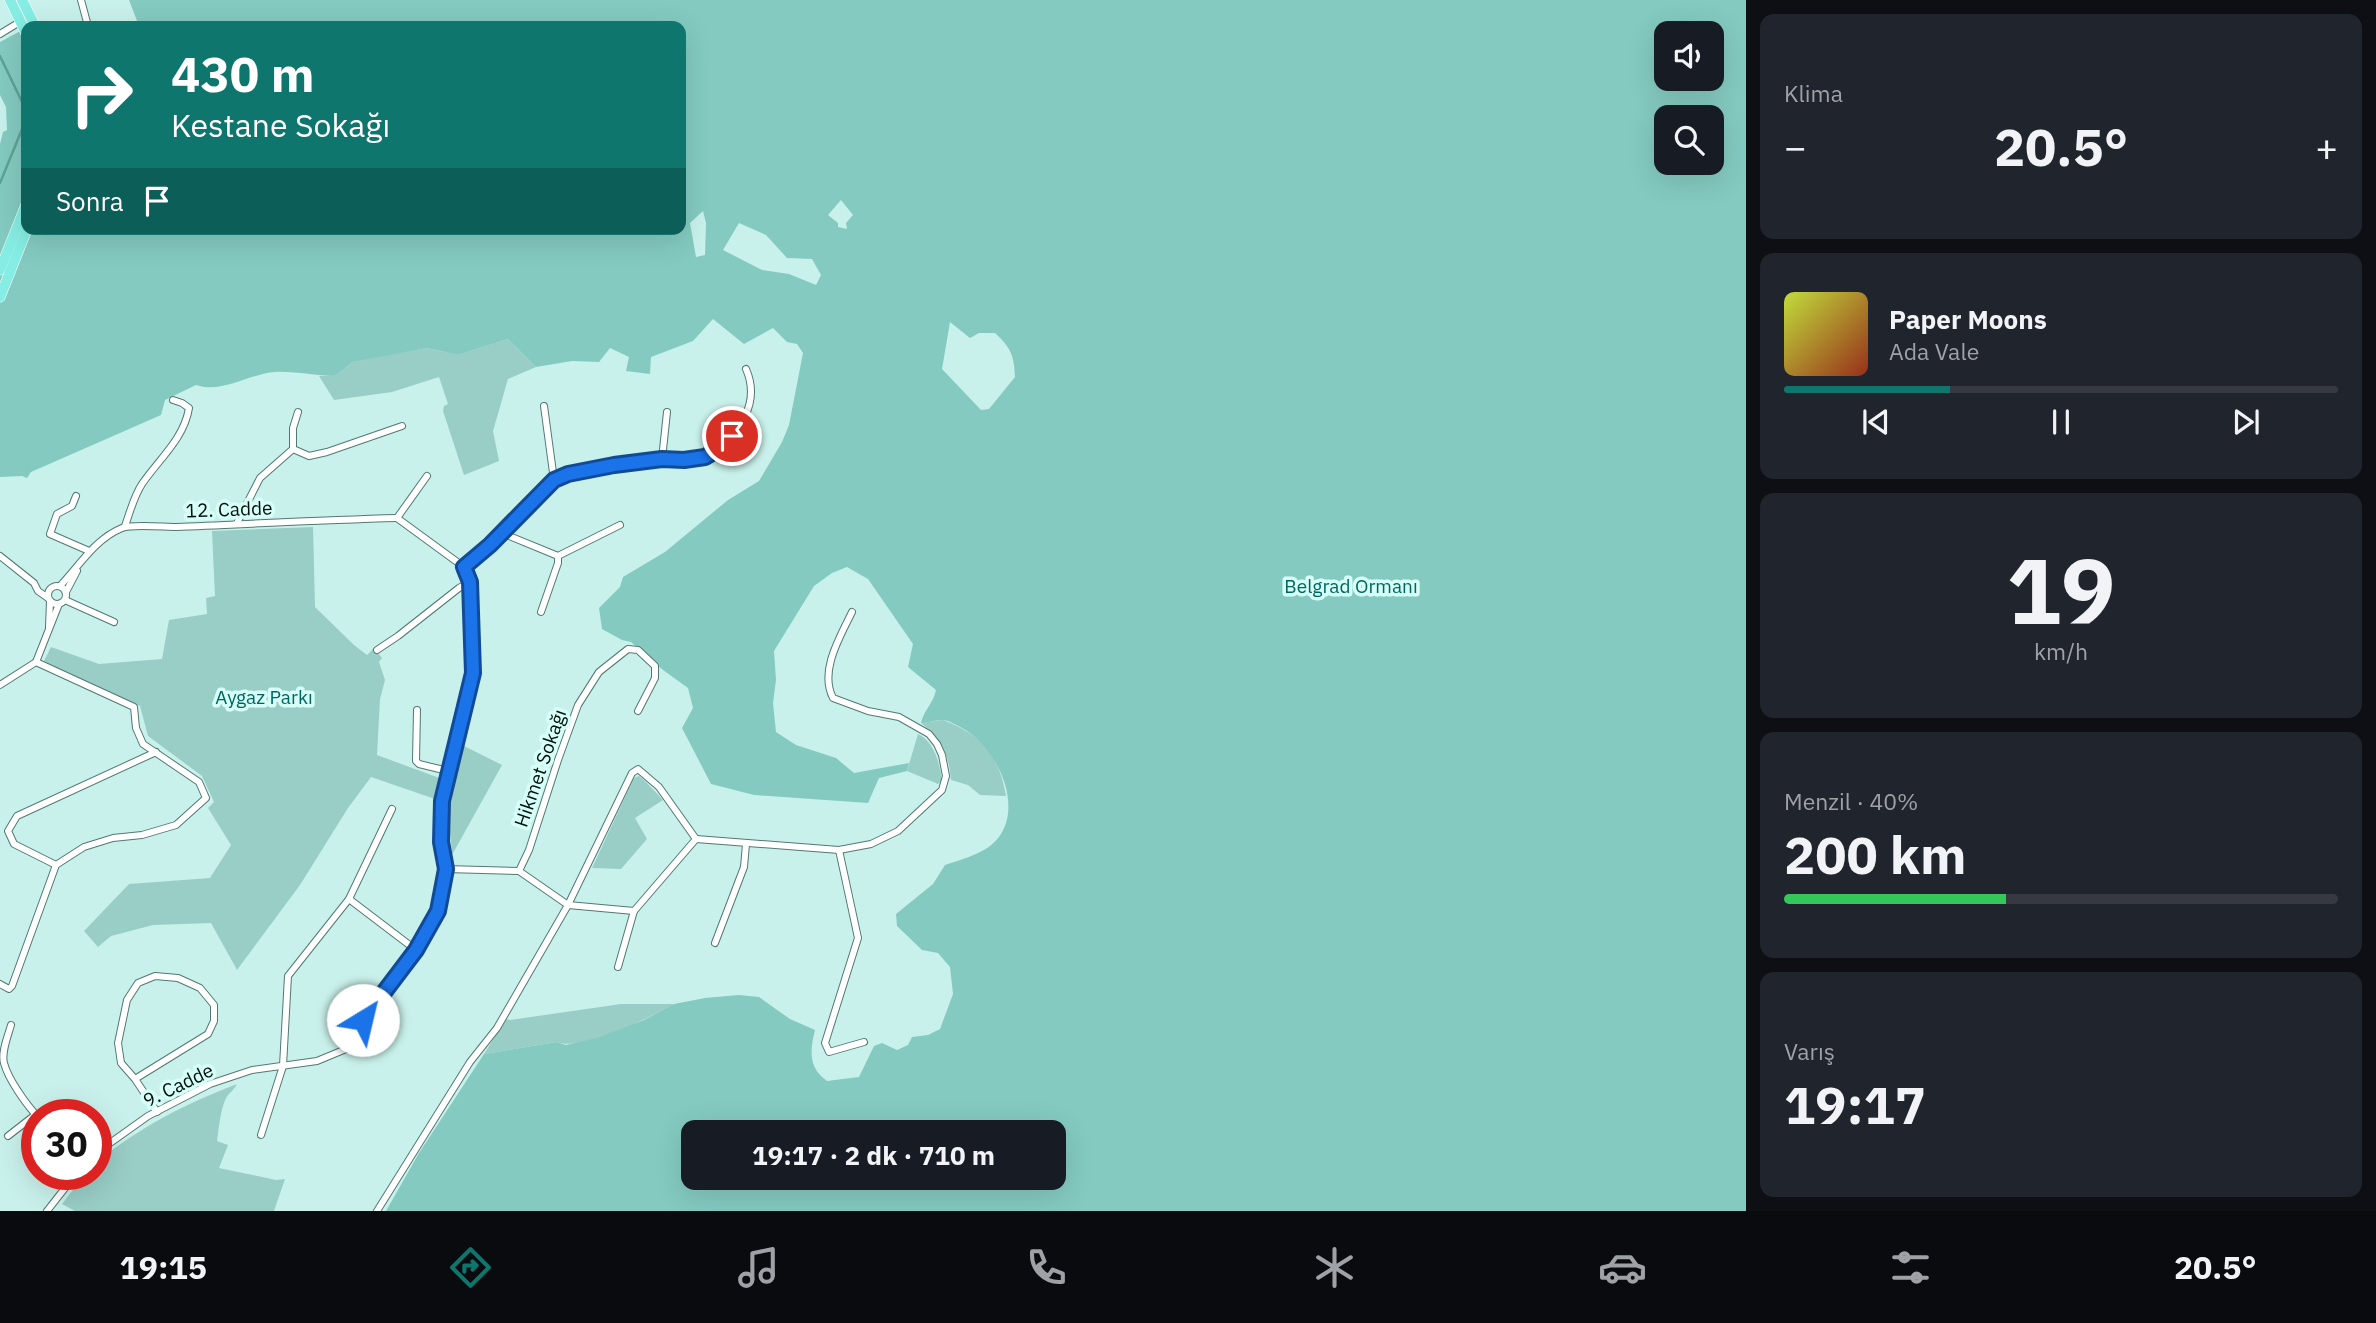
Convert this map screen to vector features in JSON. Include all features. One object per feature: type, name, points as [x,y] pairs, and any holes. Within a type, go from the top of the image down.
[{"type":"main road","points":[[10,0],[29,21]]},
{"type":"main road","points":[[22,0],[26,18]]},
{"type":"main road","points":[[0,270],[21,218]]},
{"type":"main road","points":[[0,297],[25,235]]},
{"type":"street","points":[[81,0],[87,21]]},
{"type":"street","points":[[21,21],[26,18]]},
{"type":"street","points":[[0,34],[21,21]]},
{"type":"street","points":[[427,476],[397,518],[464,567],[554,480],[568,474],[614,465],[705,457],[720,448],[740,425],[752,399],[750,377],[746,369]]},
{"type":"street","points":[[49,600],[61,594],[74,579],[89,551],[125,526],[141,485],[173,445],[187,420],[189,408],[173,400]]},
{"type":"street","points":[[544,406],[554,480]]},
{"type":"street","points":[[237,523],[260,478],[293,449],[293,428],[299,412]]},
{"type":"street","points":[[662,459],[667,412]]},
{"type":"street","points":[[293,449],[309,456],[402,426]]},
{"type":"street","points":[[76,496],[72,506],[57,514],[50,534],[89,551]]},
{"type":"street","name":"12. Cadde","points":[[125,526],[168,527],[397,518]]},
{"type":"street","points":[[502,533],[558,556],[620,525]]},
{"type":"street","points":[[0,556],[34,583],[114,622]]},
{"type":"street","points":[[541,612],[558,556]]},
{"type":"street","name":"9. Cadde","points":[[112,1142],[156,1112],[210,1084],[252,1070],[317,1060],[346,1049],[363,1020],[416,950],[438,911],[446,869],[441,842],[442,801],[473,673],[470,582],[464,567]]},
{"type":"street","points":[[377,650],[470,582]]},
{"type":"street","points":[[34,583],[38,591],[49,600]]},
{"type":"street","points":[[49,628],[49,590],[61,594]]},
{"type":"street","points":[[0,685],[36,662],[54,620],[61,594]]},
{"type":"street","points":[[377,1211],[470,1062],[497,1028],[568,905],[632,773],[638,769],[659,787],[695,839],[839,850],[871,844],[898,831],[942,790],[946,776],[942,755],[929,734],[899,718],[868,711],[833,698],[827,686],[833,650],[852,612]]},
{"type":"street","name":"Hikmet Sokağı","points":[[519,871],[529,850],[578,705],[599,672],[628,649],[638,650],[655,666],[655,678],[638,711]]},
{"type":"street","points":[[0,984],[9,989],[12,986],[57,865],[84,847],[113,838],[142,835],[176,824],[206,798],[199,782],[143,744],[136,728],[134,707],[36,662]]},
{"type":"street","points":[[417,710],[416,761],[448,771]]},
{"type":"street","points":[[57,865],[14,844],[8,831],[17,816],[156,752]]},
{"type":"street","points":[[261,1135],[283,1066],[288,976],[349,899],[392,809]]},
{"type":"street","points":[[618,967],[634,911],[695,839]]},
{"type":"street","points":[[715,943],[744,867],[746,844]]},
{"type":"street","points":[[839,850],[858,938],[825,1042],[829,1052],[864,1042]]},
{"type":"street","points":[[446,869],[519,871],[568,905],[634,911]]},
{"type":"street","points":[[349,899],[416,950]]},
{"type":"street","points":[[135,1079],[208,1034],[214,1021],[214,1005],[200,988],[178,978],[155,976],[138,983],[127,1000],[118,1043],[121,1063],[156,1112]]},
{"type":"street","points":[[11,1025],[2,1062],[24,1099]]},
{"type":"street","points":[[8,1136],[21,1127]]},
{"type":"street","points":[[47,1211],[63,1190]]},
{"type":"green space","name":"Belgrad Ormanı","points":[[129,0],[1746,0],[1746,1211],[386,1211],[419,1153],[484,1054],[557,1042],[566,1045],[597,1038],[644,1020],[674,1004],[739,995],[759,997],[790,1019],[815,1030],[812,1058],[816,1070],[827,1081],[859,1077],[874,1046],[882,1043],[897,1050],[908,1045],[912,1037],[928,1035],[940,1029],[953,994],[950,967],[938,953],[922,950],[897,926],[896,914],[933,884],[945,865],[976,854],[990,846],[1001,834],[1007,820],[1008,806],[1002,775],[985,747],[962,728],[939,720],[921,723],[936,690],[908,667],[913,644],[868,579],[847,567],[832,573],[814,586],[774,651],[776,680],[773,703],[776,732],[796,745],[836,758],[854,773],[909,763],[907,771],[879,778],[868,803],[754,795],[711,784],[682,728],[693,708],[688,688],[631,642],[602,629],[599,608],[620,587],[623,577],[665,552],[728,500],[759,481],[782,442],[789,425],[803,353],[797,344],[787,342],[773,328],[744,344],[713,319],[693,341],[651,357],[650,374],[626,371],[629,357],[610,348],[599,362],[572,361],[536,367],[508,339],[458,355],[427,348],[353,362],[335,376],[275,372],[216,387],[196,385],[165,400],[161,415],[31,472],[27,478],[0,477],[0,144],[3,132],[7,130],[6,107],[0,95],[0,42],[21,31],[21,235],[686,235],[686,21],[137,21]],"holes":[[[841,200],[853,215],[846,223],[847,229],[838,227],[838,223],[828,215]],[[703,211],[706,223],[705,255],[696,257],[690,223]],[[739,223],[766,235],[787,258],[812,259],[821,275],[816,285],[789,274],[762,270],[723,250]],[[950,322],[970,338],[979,333],[995,333],[1008,348],[1015,377],[989,409],[981,410],[942,369]]]},
{"type":"green space","points":[[508,339],[536,367],[508,379],[493,431],[499,461],[464,475],[443,411],[448,404],[439,377],[392,392],[334,400],[319,376],[335,376],[353,362],[392,354],[427,348],[458,355]]},
{"type":"green space","name":"Aygaz Parkı","points":[[313,527],[315,607],[367,655],[374,648],[382,658],[379,662],[385,680],[380,699],[377,755],[442,779],[435,799],[371,777],[348,808],[300,885],[237,970],[211,923],[153,925],[111,936],[98,947],[84,931],[129,884],[210,878],[231,845],[208,808],[214,802],[202,776],[148,736],[140,706],[43,663],[51,647],[99,664],[162,659],[169,620],[207,614],[206,598],[215,596],[212,531]]},
{"type":"green space","points":[[943,720],[968,732],[987,748],[999,769],[1006,796],[980,795],[968,785],[951,780],[943,748],[921,723]]},
{"type":"green space","points":[[918,734],[924,737],[935,754],[942,781],[938,784],[907,771]]},
{"type":"green space","points":[[464,746],[502,765],[452,855],[447,800]]},
{"type":"green space","points":[[639,776],[663,800],[635,818],[647,839],[621,869],[592,868],[634,778]]},
{"type":"green space","points":[[621,1004],[674,1004],[599,1038],[484,1054],[506,1019]]},
{"type":"green space","points":[[237,1084],[226,1098],[221,1114],[217,1141],[228,1145],[219,1168],[276,1180],[285,1179],[274,1211],[75,1211],[62,1204],[73,1190],[112,1190],[112,1151],[147,1127],[198,1100]]},
{"type":"waterway","points":[[0,56],[21,100]]},
{"type":"waterway","points":[[0,183],[21,132]]},
{"type":"route","points":[[363,1020],[416,950],[438,911],[446,869],[441,842],[442,801],[473,673],[470,582],[464,567],[490,545],[554,480],[568,474],[614,465],[705,457],[720,448],[732,436]]}]
